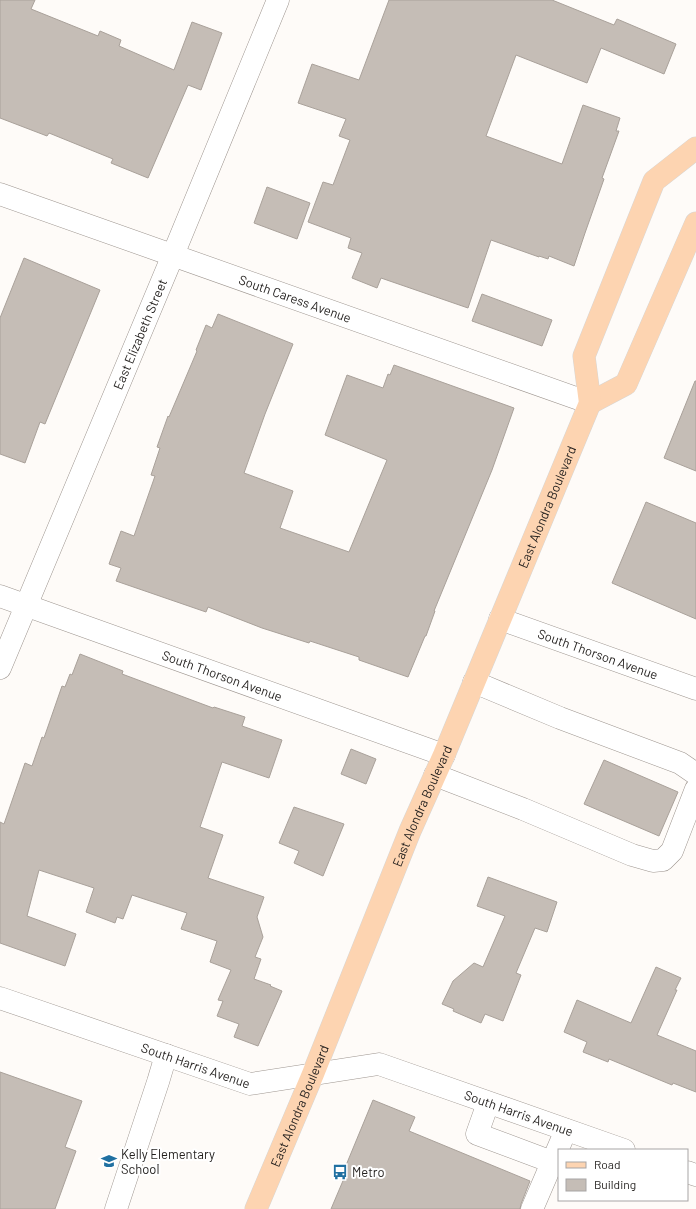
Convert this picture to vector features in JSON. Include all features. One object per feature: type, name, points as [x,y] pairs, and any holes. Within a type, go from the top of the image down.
[{"type":"main road","name":"East Alondra Boulevard","points":[[256,1209],[313,1074],[410,831],[444,755],[590,403],[584,356],[654,181],[696,148]]},
{"type":"main road","points":[[590,403],[626,384],[696,223]]},
{"type":"street","name":"East Elizabeth Street","points":[[0,668],[278,0]]},
{"type":"street","name":"South Caress Avenue","points":[[0,194],[590,403]]},
{"type":"street","name":"South Thorson Avenue","points":[[0,596],[444,755]]},
{"type":"street","name":"South Thorson Avenue","points":[[500,619],[696,689]]},
{"type":"street","points":[[474,682],[560,718],[680,763],[696,774]]},
{"type":"street","points":[[435,775],[632,856],[652,861],[663,860],[672,851],[696,789]]},
{"type":"street","name":"South Harris Avenue","points":[[0,998],[250,1084],[379,1064],[621,1149]]},
{"type":"street","points":[[116,1209],[166,1055]]},
{"type":"street","points":[[488,1103],[477,1134],[552,1162]]},
{"type":"street","points":[[532,1209],[566,1130]]},
{"type":"building","points":[[0,0],[35,0],[31,9],[98,36],[100,31],[121,40],[119,46],[174,70],[192,22],[222,33],[201,90],[188,85],[148,178],[111,163],[113,159],[49,133],[47,136],[0,118]]},
{"type":"building","points":[[389,0],[552,0],[614,25],[617,19],[676,44],[664,74],[601,48],[587,83],[516,55],[486,136],[562,164],[583,105],[620,118],[616,131],[619,131],[602,178],[604,179],[574,266],[549,256],[548,259],[539,257],[491,240],[468,308],[381,278],[377,288],[352,278],[362,253],[348,248],[351,238],[308,222],[323,182],[333,185],[350,140],[339,136],[346,119],[298,103],[312,64],[359,80]]},
{"type":"building","points":[[267,187],[310,203],[297,239],[254,223]]},
{"type":"building","points":[[24,258],[100,290],[45,424],[40,422],[25,463],[0,454],[0,318]]},
{"type":"building","points":[[482,294],[552,320],[542,346],[472,321]]},
{"type":"building","points":[[218,314],[293,344],[265,414],[244,473],[293,491],[280,528],[349,552],[387,460],[325,435],[347,375],[383,388],[388,374],[390,375],[394,365],[514,408],[492,470],[434,611],[426,636],[408,677],[359,660],[359,657],[310,641],[309,643],[262,628],[208,607],[206,612],[116,581],[121,568],[109,564],[121,531],[134,536],[155,476],[151,475],[160,448],[157,447],[168,416],[169,417],[197,351],[196,350],[206,325],[212,328]]},
{"type":"building","points":[[696,381],[696,471],[664,458]]},
{"type":"building","points":[[646,502],[696,523],[696,619],[612,583]]},
{"type":"building","points":[[80,654],[123,671],[122,674],[213,708],[214,707],[245,717],[242,726],[282,740],[269,778],[222,762],[200,827],[223,835],[208,878],[264,897],[257,917],[263,937],[255,957],[261,959],[254,979],[282,991],[258,1046],[234,1037],[239,1024],[217,1016],[223,1001],[218,1000],[231,970],[210,962],[217,941],[181,929],[187,913],[132,895],[123,919],[117,917],[115,923],[86,912],[94,888],[39,870],[27,916],[76,934],[65,966],[0,943],[0,822],[4,824],[25,763],[32,766],[42,737],[44,738],[62,686],[65,687],[70,674],[72,675]]},
{"type":"building","points":[[351,749],[376,759],[366,784],[341,774]]},
{"type":"building","points":[[604,760],[678,792],[659,836],[584,804]]},
{"type":"building","points":[[294,807],[344,824],[323,876],[294,863],[299,851],[279,843]]},
{"type":"building","points":[[488,877],[557,902],[547,932],[535,928],[516,973],[521,975],[503,1021],[485,1014],[481,1023],[453,1011],[454,1009],[442,1004],[453,981],[474,963],[483,967],[505,916],[477,906]]},
{"type":"building","points":[[656,967],[681,978],[657,1035],[696,1051],[696,1092],[673,1083],[672,1085],[609,1059],[608,1062],[583,1052],[587,1042],[564,1032],[577,1000],[631,1023]]},
{"type":"building","points":[[0,1072],[82,1101],[65,1147],[76,1151],[55,1209],[0,1209]]},
{"type":"building","points":[[373,1100],[415,1117],[409,1131],[530,1181],[520,1209],[331,1209],[345,1176],[342,1175]]},
{"type":"place","name":"Kelly Elementary School","points":[[109,1161]]},
{"type":"place","name":"Metro","points":[[340,1172]]}]
